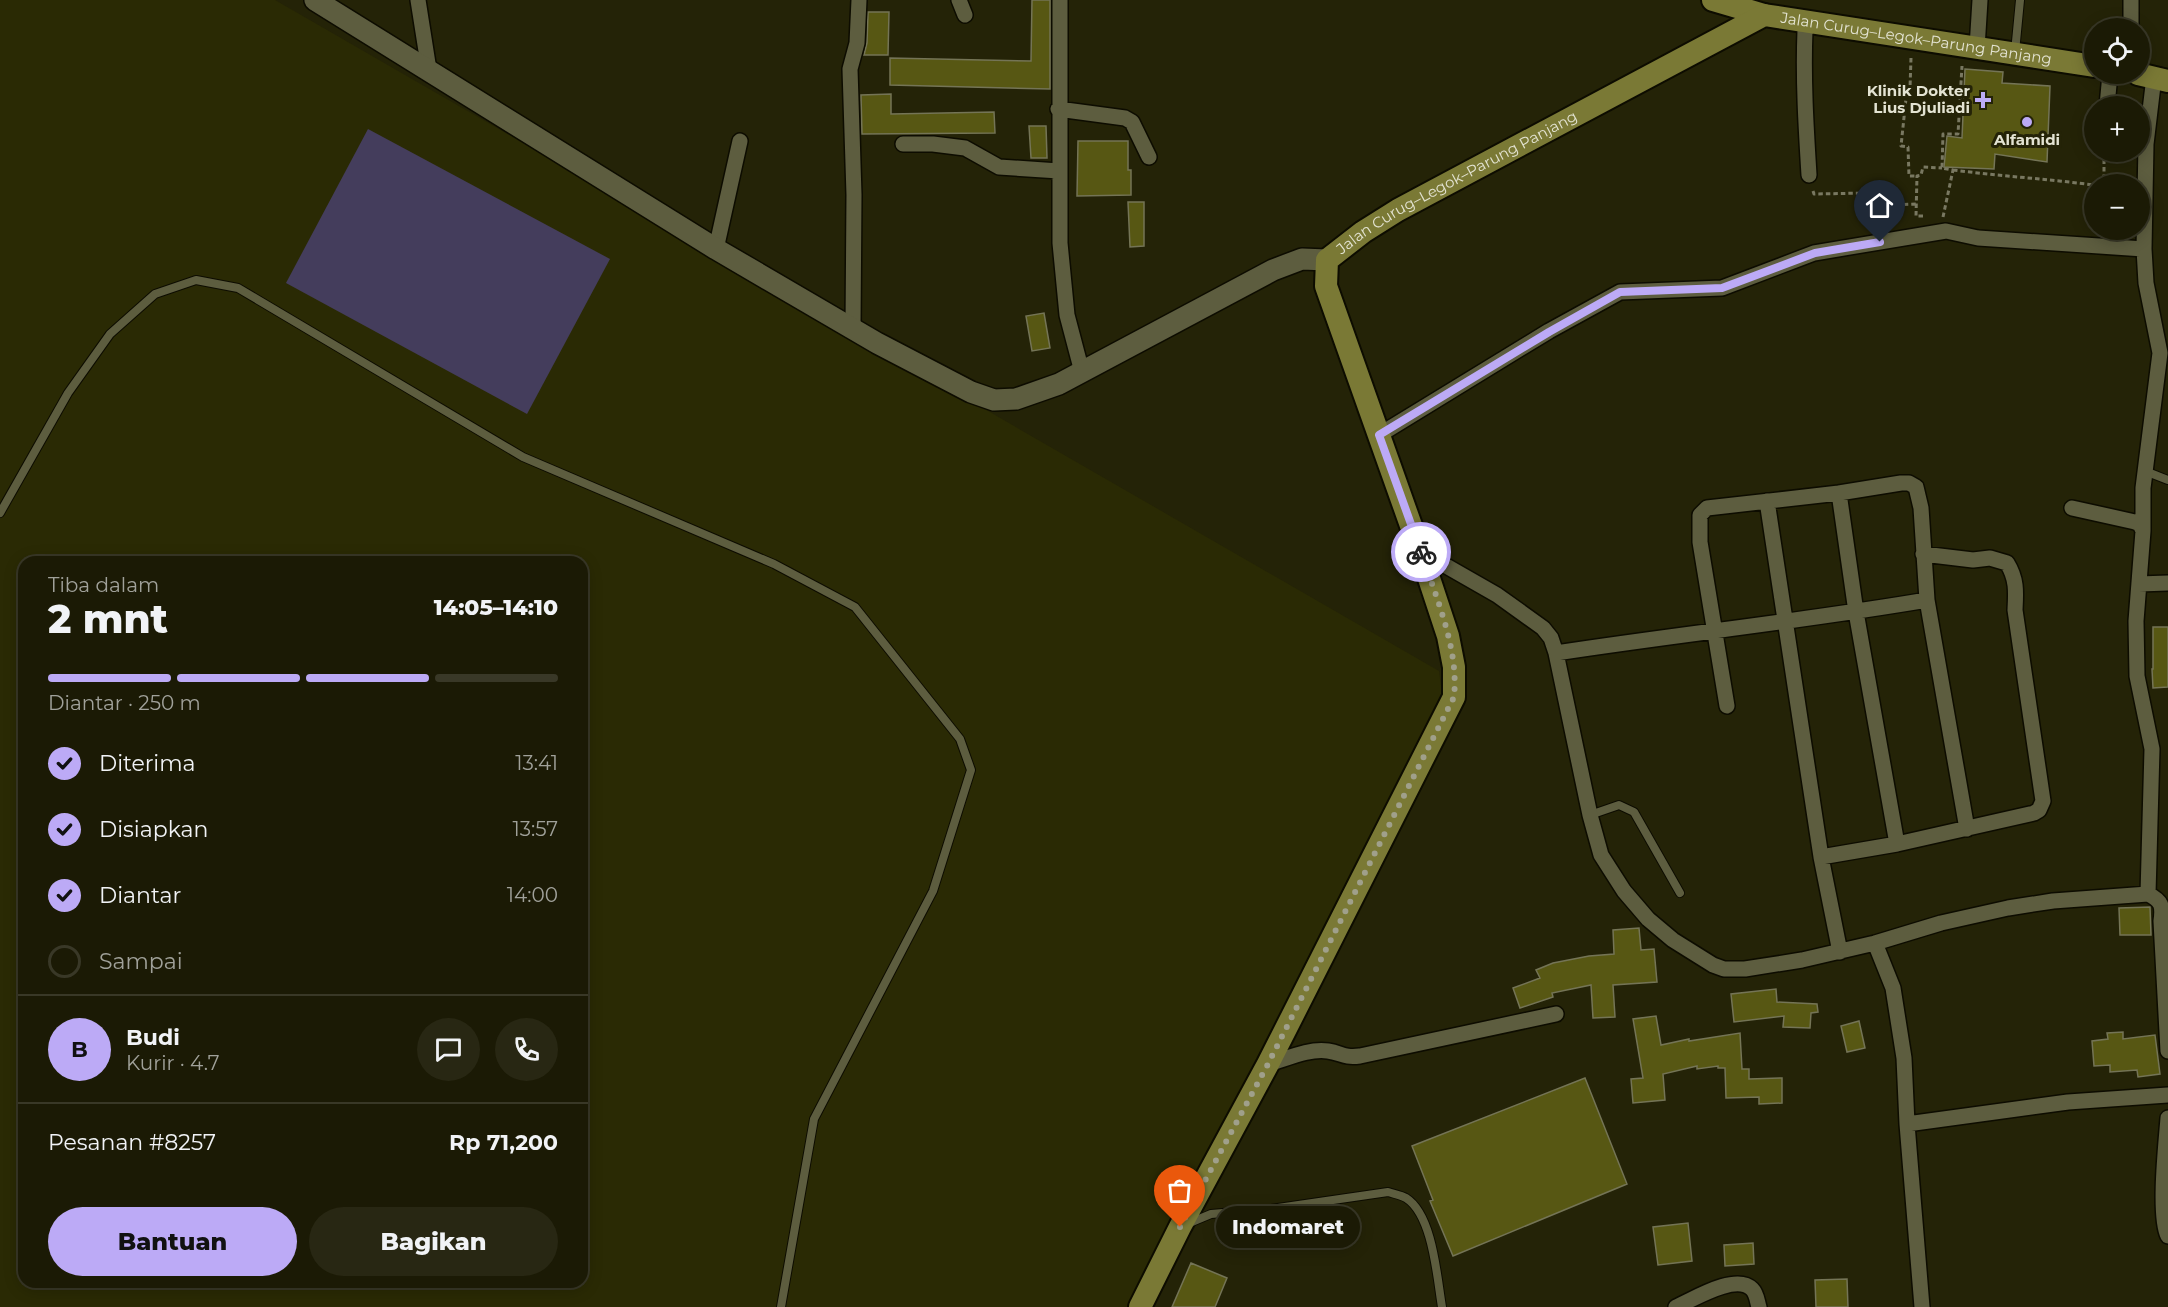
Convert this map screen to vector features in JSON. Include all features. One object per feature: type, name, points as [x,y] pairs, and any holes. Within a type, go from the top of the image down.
[{"type":"main road","points":[[1713,0],[1764,15]]},
{"type":"main road","name":"Jalan Curug–Legok–Parung Panjang","points":[[1140,1307],[1180,1227],[1268,1064],[1454,697],[1454,667],[1448,636],[1420,550],[1326,286],[1327,260],[1363,232],[1398,210],[1764,15],[2084,64]]},
{"type":"street","points":[[315,0],[716,249],[853,328],[971,392],[994,400],[1016,399],[1036,393],[1082,372],[1273,270],[1302,259],[1327,260]]},
{"type":"street","points":[[418,0],[429,70]]},
{"type":"street","points":[[853,328],[854,195],[850,69],[857,43],[859,0]]},
{"type":"street","points":[[959,0],[965,15]]},
{"type":"street","points":[[1060,0],[1058,109],[1060,243],[1067,315],[1082,372]]},
{"type":"street","points":[[1970,47],[1980,0]]},
{"type":"street","points":[[2131,0],[2131,18]]},
{"type":"street","points":[[1809,176],[1804,58],[1805,30],[1814,23]]},
{"type":"street","points":[[2148,894],[2152,750],[2137,676],[2136,621],[2145,471],[2164,353],[2146,283],[2144,249],[2146,144],[2153,77]]},
{"type":"street","points":[[1058,109],[1125,118],[1132,122],[1149,157]]},
{"type":"street","points":[[716,249],[740,141]]},
{"type":"street","points":[[903,144],[933,144],[965,148],[999,167],[1059,171]]},
{"type":"street","points":[[1379,435],[1549,332],[1620,292],[1722,288],[1815,253],[1944,224],[1978,238],[2144,249]]},
{"type":"street","points":[[1727,705],[1700,542],[1700,515],[1707,508],[1839,494],[1909,483],[1916,488],[1921,508],[1928,600],[1967,829]]},
{"type":"street","points":[[1839,494],[1856,612],[1897,844]]},
{"type":"street","points":[[1767,501],[1821,857],[1839,952]]},
{"type":"street","points":[[2072,508],[2135,522],[2140,524],[2143,531]]},
{"type":"street","points":[[1420,550],[1497,595],[1543,628],[1551,638],[1601,855],[1624,891],[1648,919],[1674,940],[1713,965],[1724,969],[1745,969],[1839,952],[1941,923],[2008,908],[2053,901],[2148,894],[2159,899],[2165,908],[2161,921],[2168,1050]]},
{"type":"street","points":[[1821,857],[1897,844],[2034,813],[2039,810],[2043,801],[2015,610],[2014,574],[2007,563],[1990,558],[1973,560],[1923,554]]},
{"type":"street","points":[[2139,584],[2168,583]]},
{"type":"street","points":[[1556,653],[1928,600]]},
{"type":"street","points":[[1875,943],[1893,988],[1904,1058],[1922,1307]]},
{"type":"street","points":[[1268,1064],[1317,1051],[1329,1051],[1344,1057],[1376,1054],[1407,1045],[1556,1014]]},
{"type":"street","points":[[1907,1124],[2068,1102],[2168,1095]]},
{"type":"street","points":[[2168,1118],[2164,1157],[2164,1216],[2168,1236]]},
{"type":"street","points":[[1676,1307],[1736,1283],[1751,1288],[1756,1294],[1759,1307]]},
{"type":"lane","points":[[2015,54],[2020,0]]},
{"type":"lane","points":[[0,513],[68,393],[110,334],[155,294],[196,280],[238,288],[523,457],[774,564],[855,607],[960,739],[970,770],[933,891],[814,1119],[781,1307]]},
{"type":"lane","points":[[2145,471],[2168,480]]},
{"type":"lane","points":[[1590,814],[1619,805],[1634,812],[1680,893]]},
{"type":"lane","points":[[1180,1227],[1211,1214],[1271,1209],[1388,1192],[1406,1198],[1424,1220],[1442,1307]]},
{"type":"path","points":[[1912,38],[1910,88],[1906,89],[1901,146],[1908,147],[1909,176],[1921,176],[1923,167],[2084,184]]},
{"type":"path","points":[[1942,168],[1943,134],[1958,134],[1970,47]]},
{"type":"path","points":[[1934,217],[1944,224],[1953,170]]},
{"type":"path","points":[[1809,176],[1814,194],[1868,192],[1869,206],[1916,204]]},
{"type":"path","points":[[1917,176],[1916,216],[1925,216]]},
{"type":"shaded area","points":[[0,0],[275,0],[1439,671],[1444,710],[1129,1307],[0,1307]]},
{"type":"shaded area","points":[[368,129],[610,259],[527,414],[286,283]]},
{"type":"building","points":[[1032,0],[1050,0],[1050,89],[890,85],[890,58],[1031,61]]},
{"type":"building","points":[[868,12],[889,12],[888,55],[864,55],[867,43]]},
{"type":"building","points":[[1965,69],[2003,72],[2002,83],[2050,86],[2047,162],[1995,154],[1994,169],[1944,167],[1947,136],[1962,138]]},
{"type":"building","points":[[891,94],[891,114],[994,112],[995,133],[862,134],[861,95]]},
{"type":"building","points":[[1029,126],[1046,126],[1047,158],[1031,158]]},
{"type":"building","points":[[1078,141],[1128,141],[1131,195],[1077,196]]},
{"type":"building","points":[[1128,202],[1144,202],[1144,246],[1130,247]]},
{"type":"building","points":[[1044,313],[1050,348],[1032,351],[1026,316]]},
{"type":"building","points":[[2153,627],[2168,627],[2168,687],[2153,688]]},
{"type":"building","points":[[2150,907],[2151,935],[2120,935],[2119,908]]},
{"type":"building","points":[[1639,928],[1641,950],[1654,949],[1657,982],[1613,985],[1615,1017],[1593,1018],[1591,985],[1552,993],[1553,997],[1520,1008],[1513,988],[1540,978],[1536,970],[1553,963],[1614,954],[1613,930]]},
{"type":"building","points":[[1776,989],[1777,1002],[1817,1004],[1818,1012],[1811,1013],[1810,1028],[1783,1027],[1784,1016],[1734,1022],[1731,994]]},
{"type":"building","points":[[1656,1016],[1661,1045],[1740,1033],[1742,1069],[1749,1069],[1749,1079],[1782,1078],[1782,1103],[1759,1104],[1759,1097],[1726,1098],[1725,1068],[1718,1068],[1718,1066],[1697,1069],[1697,1066],[1663,1074],[1665,1100],[1633,1103],[1631,1079],[1643,1078],[1633,1019]]},
{"type":"building","points":[[1859,1021],[1865,1048],[1847,1052],[1841,1026]]},
{"type":"building","points":[[2123,1032],[2123,1039],[2155,1035],[2160,1074],[2138,1077],[2137,1070],[2110,1072],[2110,1065],[2094,1066],[2092,1041],[2108,1039],[2107,1033]]},
{"type":"building","points":[[1585,1078],[1627,1184],[1453,1256],[1430,1201],[1433,1200],[1412,1146]]},
{"type":"building","points":[[1688,1223],[1692,1261],[1658,1265],[1653,1227]]},
{"type":"building","points":[[1753,1243],[1754,1264],[1725,1266],[1724,1245]]},
{"type":"building","points":[[1191,1263],[1227,1278],[1215,1307],[1172,1307]]},
{"type":"building","points":[[1847,1279],[1848,1307],[1816,1307],[1815,1280]]},
{"type":"way so far","points":[[1180,1227],[1268,1064],[1454,697],[1454,667],[1448,636],[1421,552]]},
{"type":"place","name":"Klinik Dokter Lius Djuliadi","points":[[1983,100]]},
{"type":"place","name":"Alfamidi","points":[[2027,122]]},
{"type":"place","name":"Indomaret","points":[[1180,1227]]},
{"type":"route","points":[[1421,552],[1379,435],[1549,332],[1620,292],[1722,288],[1815,253],[1880,242]]}]
